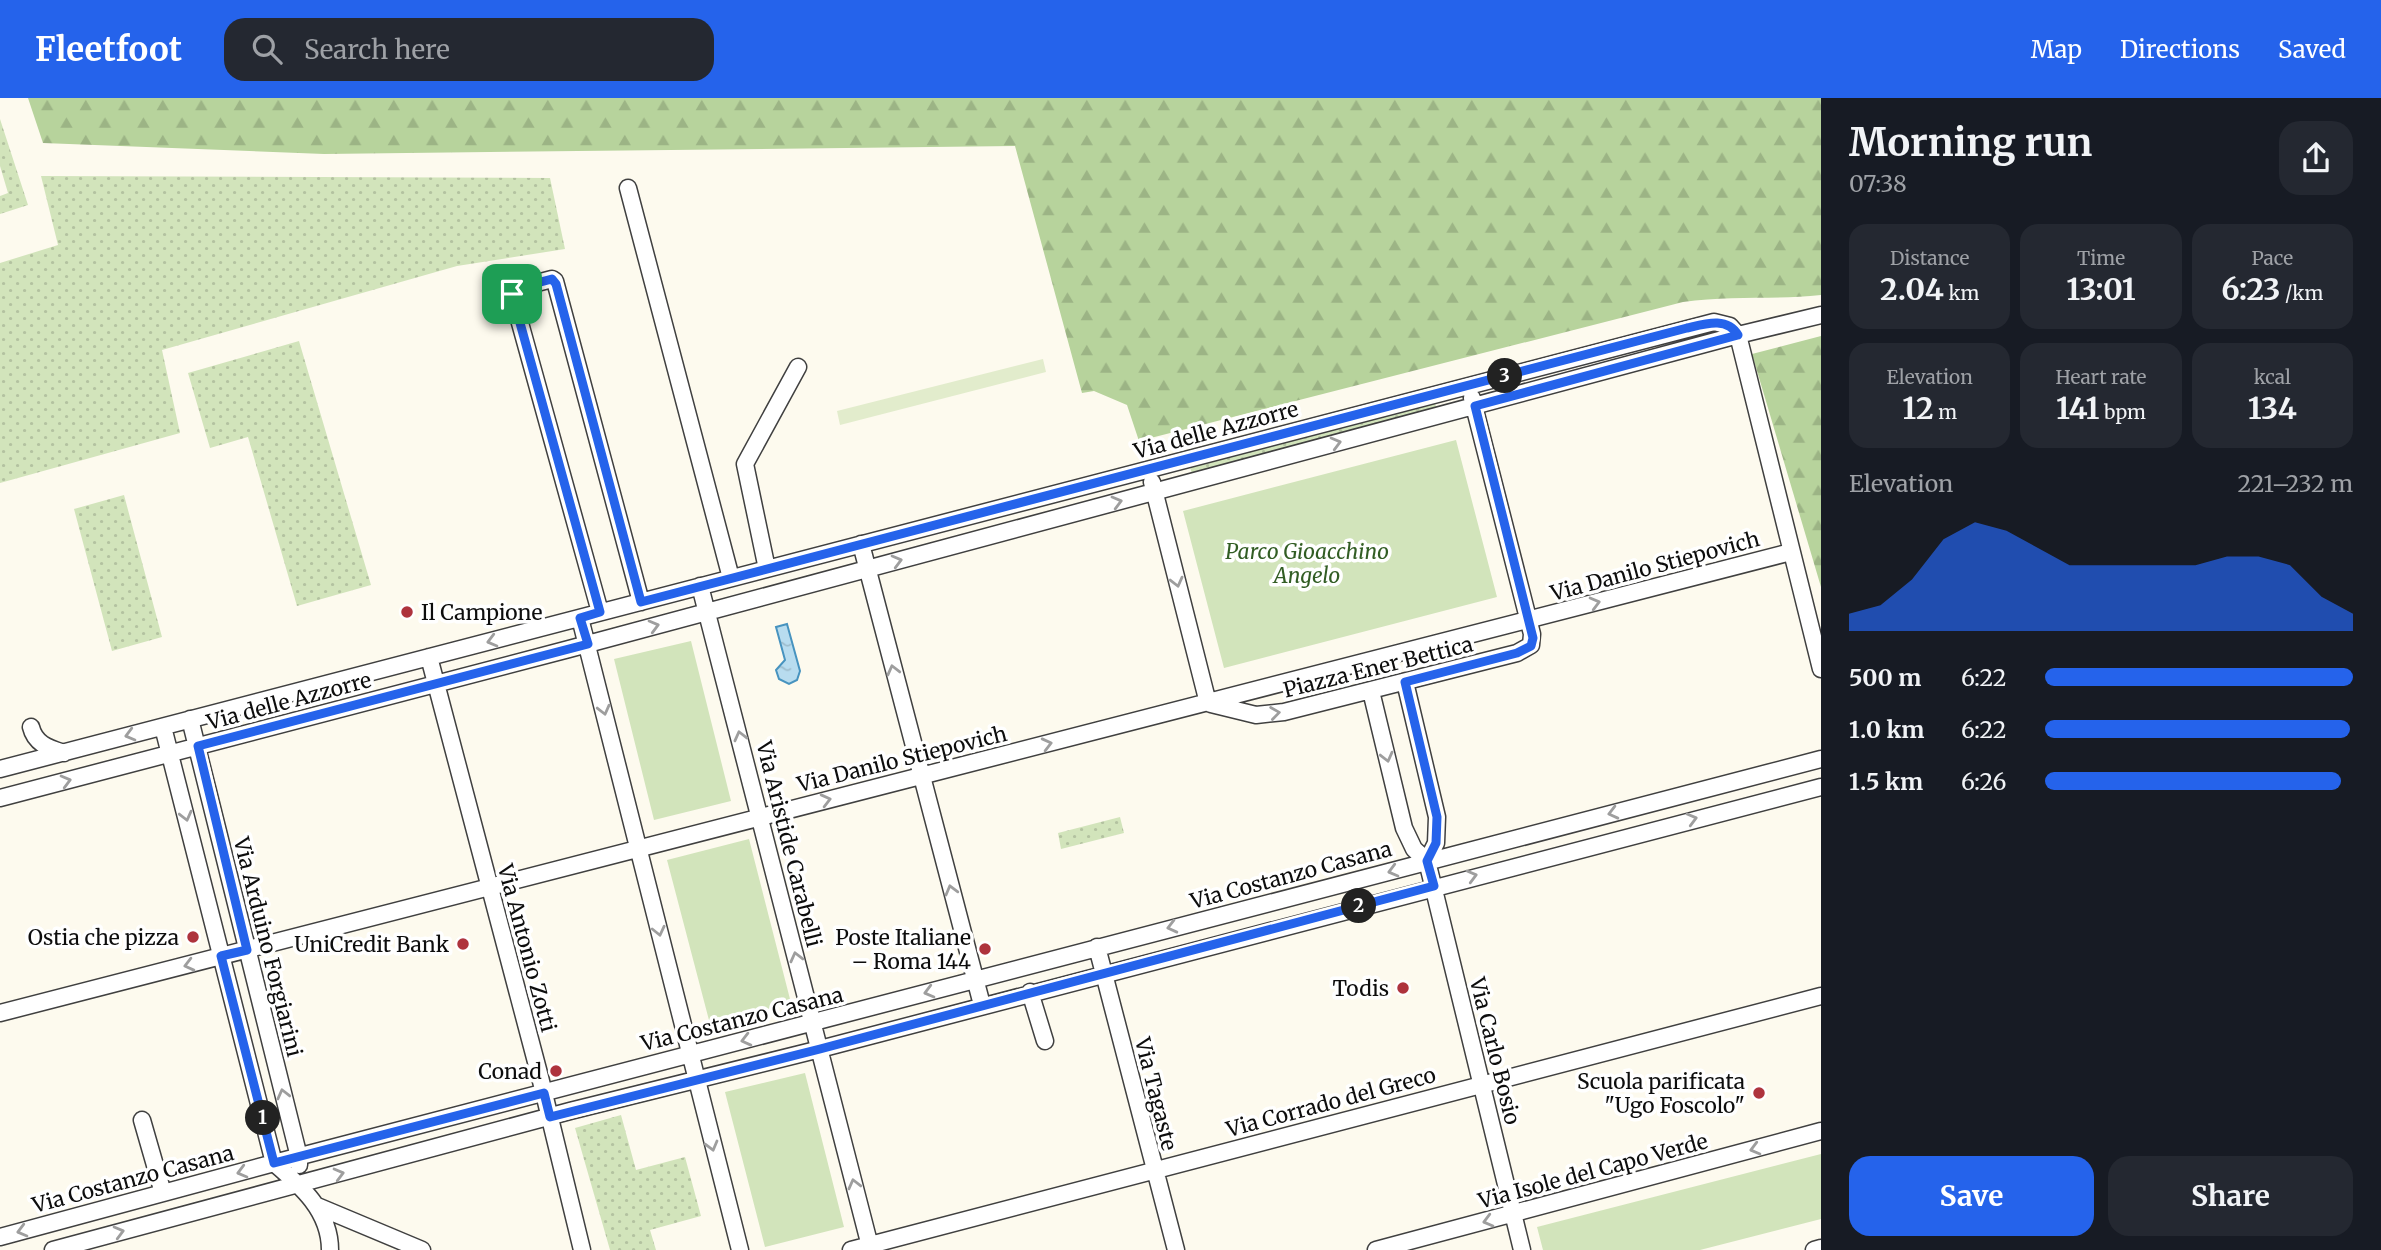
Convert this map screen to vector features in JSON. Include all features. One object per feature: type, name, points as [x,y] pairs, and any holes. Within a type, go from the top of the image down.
[{"type":"street","points":[[628,188],[731,578]]},
{"type":"street","points":[[600,612],[512,294],[514,289],[552,279],[556,284],[641,602]]},
{"type":"street","name":"Via delle Azzorre","points":[[0,798],[1821,315]]},
{"type":"street","name":"Via delle Azzorre","points":[[0,769],[1708,323],[1725,324],[1734,328],[1738,335]]},
{"type":"street","points":[[1738,335],[1821,669]]},
{"type":"street","points":[[767,569],[745,464],[798,367]]},
{"type":"street","name":"Piazza Ener Bettica","points":[[1208,703],[1241,713],[1264,715],[1292,711],[1523,651],[1532,642],[1529,621],[1469,386]]},
{"type":"street","points":[[1149,469],[1208,703]]},
{"type":"street","points":[[861,544],[982,1005]]},
{"type":"street","name":"Via Danilo Stiepovich","points":[[1529,621],[1791,552]]},
{"type":"street","points":[[701,586],[708,612]]},
{"type":"street","name":"Via Aristide Carabelli","points":[[708,612],[871,1248]]},
{"type":"street","points":[[580,618],[740,1250]]},
{"type":"street","name":"Piazza Ener Bettica","points":[[1208,703],[1529,621]]},
{"type":"street","name":"Via Antonio Zotti","points":[[429,657],[583,1250]]},
{"type":"street","points":[[1405,682],[1437,817],[1436,843],[1427,861]]},
{"type":"street","name":"Via Carlo Bosio","points":[[1371,691],[1404,828],[1414,849],[1427,861],[1434,886],[1522,1250]]},
{"type":"street","name":"Via Danilo Stiepovich","points":[[247,950],[1208,703]]},
{"type":"street","name":"Via Arduino Forgiarini","points":[[190,719],[299,1157],[299,1185]]},
{"type":"street","points":[[31,727],[41,744],[64,753]]},
{"type":"street","points":[[163,727],[274,1163],[299,1185],[317,1206],[327,1228],[330,1250]]},
{"type":"street","name":"Via Costanzo Casana","points":[[0,1237],[1821,759]]},
{"type":"street","points":[[53,1250],[550,1117],[1821,787]]},
{"type":"street","name":"Via Tagaste","points":[[1097,947],[1176,1250]]},
{"type":"street","points":[[0,1013],[247,950]]},
{"type":"street","points":[[1030,992],[1045,1041]]},
{"type":"street","name":"Via Corrado del Greco","points":[[851,1250],[871,1248],[1821,996]]},
{"type":"street","points":[[142,1120],[163,1193]]},
{"type":"street","name":"Via Isole del Capo Verde","points":[[1376,1250],[1821,1131]]},
{"type":"street","points":[[317,1206],[422,1250]]},
{"type":"street","points":[[1814,1250],[1821,1248]]},
{"type":"green space","points":[[28,98],[1821,98],[1821,295],[1683,302],[1139,441],[1127,405],[1094,391],[1082,393],[1015,146],[324,154],[43,143]]},
{"type":"green space","points":[[0,119],[28,205],[0,214],[0,196],[8,193],[0,166]]},
{"type":"green space","points":[[41,176],[550,178],[565,249],[457,266],[162,350],[180,433],[0,483],[0,263],[58,245]]},
{"type":"green space","points":[[1821,336],[1821,587],[1752,354]]},
{"type":"green space","points":[[299,341],[371,585],[297,606],[248,437],[210,448],[188,373]]},
{"type":"green space","points":[[1043,359],[1046,372],[840,425],[837,411]]},
{"type":"green space","points":[[1435,403],[1437,411],[1192,474],[1190,467]]},
{"type":"green space","name":"Parco Gioacchino Angelo","points":[[1456,440],[1497,597],[1224,668],[1183,511]]},
{"type":"green space","points":[[124,495],[162,637],[112,651],[74,509]]},
{"type":"green space","points":[[691,641],[731,801],[654,820],[614,659]]},
{"type":"green space","points":[[1120,817],[1124,833],[1061,849],[1058,833]]},
{"type":"green space","points":[[749,839],[791,1003],[710,1024],[667,860]]},
{"type":"green space","points":[[805,1073],[844,1227],[765,1247],[725,1092]]},
{"type":"green space","points":[[621,1115],[636,1170],[685,1157],[701,1216],[650,1230],[656,1250],[610,1250],[575,1128]]},
{"type":"green space","points":[[1821,1154],[1821,1219],[1700,1250],[1543,1250],[1537,1227]]},
{"type":"water","points":[[787,624],[800,671],[797,680],[789,684],[779,679],[776,670],[785,660],[776,627]]},
{"type":"place","name":"Il Campione","points":[[407,612]]},
{"type":"place","name":"Ostia che pizza","points":[[193,937]]},
{"type":"place","name":"UniCredit Bank","points":[[463,944]]},
{"type":"place","name":"Poste Italiane – Roma 144","points":[[985,949]]},
{"type":"place","name":"Todis","points":[[1403,988]]},
{"type":"place","name":"Conad","points":[[556,1071]]},
{"type":"place","name":"Scuola parificata \"Ugo Foscolo\"","points":[[1759,1093]]},
{"type":"route","points":[[552,279],[555,281],[641,602],[1687,328],[1720,323],[1734,328],[1738,335],[1475,406],[1533,638],[1531,646],[1523,651],[1405,682],[1437,817],[1436,843],[1427,861],[1434,886],[820,1049],[550,1117],[544,1093],[274,1163],[221,956],[247,950],[198,746],[588,644],[580,618],[600,612],[512,294],[514,289],[552,279]]}]
